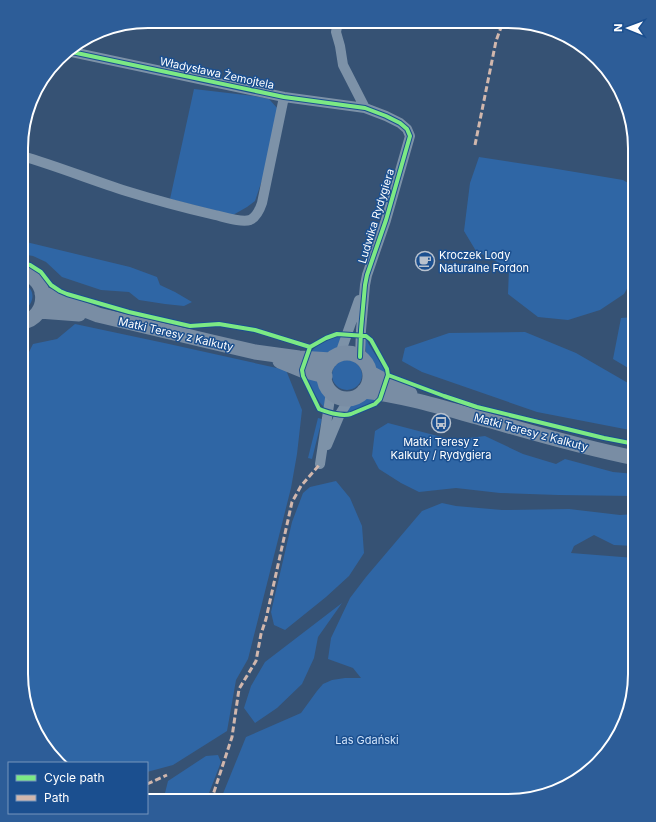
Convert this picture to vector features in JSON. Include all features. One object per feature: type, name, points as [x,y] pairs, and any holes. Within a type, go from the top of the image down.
[{"type":"street","points":[[337,28],[336,32],[343,65],[365,108]]},
{"type":"street","name":"Władysława Żemojtela","points":[[75,53],[284,96],[365,108]]},
{"type":"street","points":[[28,158],[126,191],[228,218],[244,221],[251,220],[258,214],[262,203],[284,96]]},
{"type":"street","name":"Ludwika Rydygiera","points":[[360,357],[361,330],[367,274],[386,220],[410,136],[406,128],[400,123],[365,108]]},
{"type":"street","points":[[28,275],[33,277],[38,283],[42,290],[43,298],[42,306],[39,311],[28,320]]},
{"type":"street","name":"Ludwika Rydygiera","points":[[336,357],[365,285]]},
{"type":"street","name":"Matki Teresy z Kalkuty","points":[[42,293],[98,315],[255,352],[299,358],[336,357]]},
{"type":"street","name":"Matki Teresy z Kalkuty","points":[[39,311],[98,315]]},
{"type":"street","name":"Matki Teresy z Kalkuty","points":[[255,352],[302,370],[325,376]]},
{"type":"street","points":[[346,353],[354,354],[360,357],[367,364],[370,372],[370,381],[364,391],[356,397],[350,398],[343,398],[331,392],[325,382],[325,370],[328,364],[336,357],[346,353]]},
{"type":"street","name":"Matki Teresy z Kalkuty","points":[[370,372],[428,404]]},
{"type":"street","name":"Matki Teresy z Kalkuty","points":[[364,391],[382,393],[428,404],[575,445],[628,456]]},
{"type":"street","points":[[331,392],[321,461],[338,420],[350,398]]},
{"type":"green space","points":[[194,89],[269,99],[278,109],[266,168],[255,201],[233,215],[170,199]]},
{"type":"green space","points":[[479,157],[623,180],[628,183],[628,287],[624,294],[600,310],[568,320],[538,317],[508,294],[509,268],[476,251],[464,231],[470,183]]},
{"type":"green space","points":[[28,242],[130,267],[157,277],[160,285],[192,302],[184,306],[165,304],[139,300],[129,292],[101,290],[62,277],[46,262],[28,255]]},
{"type":"green space","points":[[28,286],[32,292],[32,301],[28,306]]},
{"type":"green space","points":[[621,318],[628,318],[628,368],[613,359]]},
{"type":"green space","points":[[75,324],[286,370],[302,410],[291,488],[248,659],[236,680],[227,731],[173,765],[148,772],[148,762],[67,762],[44,734],[32,705],[28,674],[28,354],[33,344],[57,339]]},
{"type":"green space","points":[[525,332],[576,353],[628,383],[628,430],[537,412],[422,372],[402,361],[405,348],[449,333]]},
{"type":"green space","points":[[337,336],[344,336],[340,345],[334,350],[322,354],[310,354],[318,345]]},
{"type":"green space","points":[[364,339],[367,340],[386,374],[376,369],[366,352]]},
{"type":"green space","points":[[347,360],[358,364],[362,375],[358,386],[347,390],[336,386],[332,375],[336,364]]},
{"type":"green space","points":[[305,377],[318,381],[320,384],[325,396],[324,407],[305,380]]},
{"type":"green space","points":[[367,397],[378,399],[357,411],[345,413],[352,405]]},
{"type":"green space","points":[[318,418],[322,419],[312,459],[308,458]]},
{"type":"green space","points":[[388,423],[453,440],[485,436],[523,454],[556,464],[565,459],[613,472],[628,473],[628,496],[500,493],[456,488],[419,492],[379,469],[372,456],[375,431]]},
{"type":"green space","points":[[336,481],[350,498],[362,526],[364,553],[349,576],[326,597],[285,630],[274,625],[271,612],[292,522],[303,493],[310,487]]},
{"type":"green space","name":"Las Gdański","points":[[442,503],[456,506],[502,510],[569,509],[620,515],[628,514],[628,546],[614,545],[594,535],[574,546],[571,553],[628,557],[628,682],[622,713],[608,741],[593,759],[568,778],[547,788],[531,792],[516,794],[223,794],[246,737],[301,713],[323,684],[332,680],[361,678],[353,668],[328,659],[331,638],[350,598],[422,511]]},
{"type":"green space","points":[[342,603],[318,637],[314,658],[302,684],[277,708],[255,723],[244,708],[251,686],[265,662]]},
{"type":"green space","points":[[218,755],[221,762],[209,794],[165,794],[168,781],[206,756]]},
{"type":"marked path","points":[[475,145],[496,41],[501,28]]},
{"type":"marked path","points":[[213,794],[232,737],[239,689],[256,661],[292,502],[301,486],[320,464]]},
{"type":"marked path","points":[[148,784],[167,775]]},
{"type":"cycle path","points":[[75,53],[284,97],[365,108],[386,116],[400,123],[407,129],[410,136],[386,220],[367,275],[361,330],[360,357]]},
{"type":"cycle path","points":[[28,264],[41,272],[51,285],[67,294],[129,312],[190,326],[219,324],[255,330],[310,347]]},
{"type":"cycle path","points":[[337,334],[366,336],[371,340],[387,369],[388,375],[380,399],[375,404],[347,415],[335,414],[319,409],[303,376],[302,370],[310,347],[337,334]]},
{"type":"cycle path","points":[[388,375],[477,407],[628,443]]},
{"type":"place","name":"Kroczek Lody Naturalne Fordon","points":[[425,261]]},
{"type":"place","name":"Matki Teresy z Kalkuty / Rydygiera","points":[[441,423]]}]
